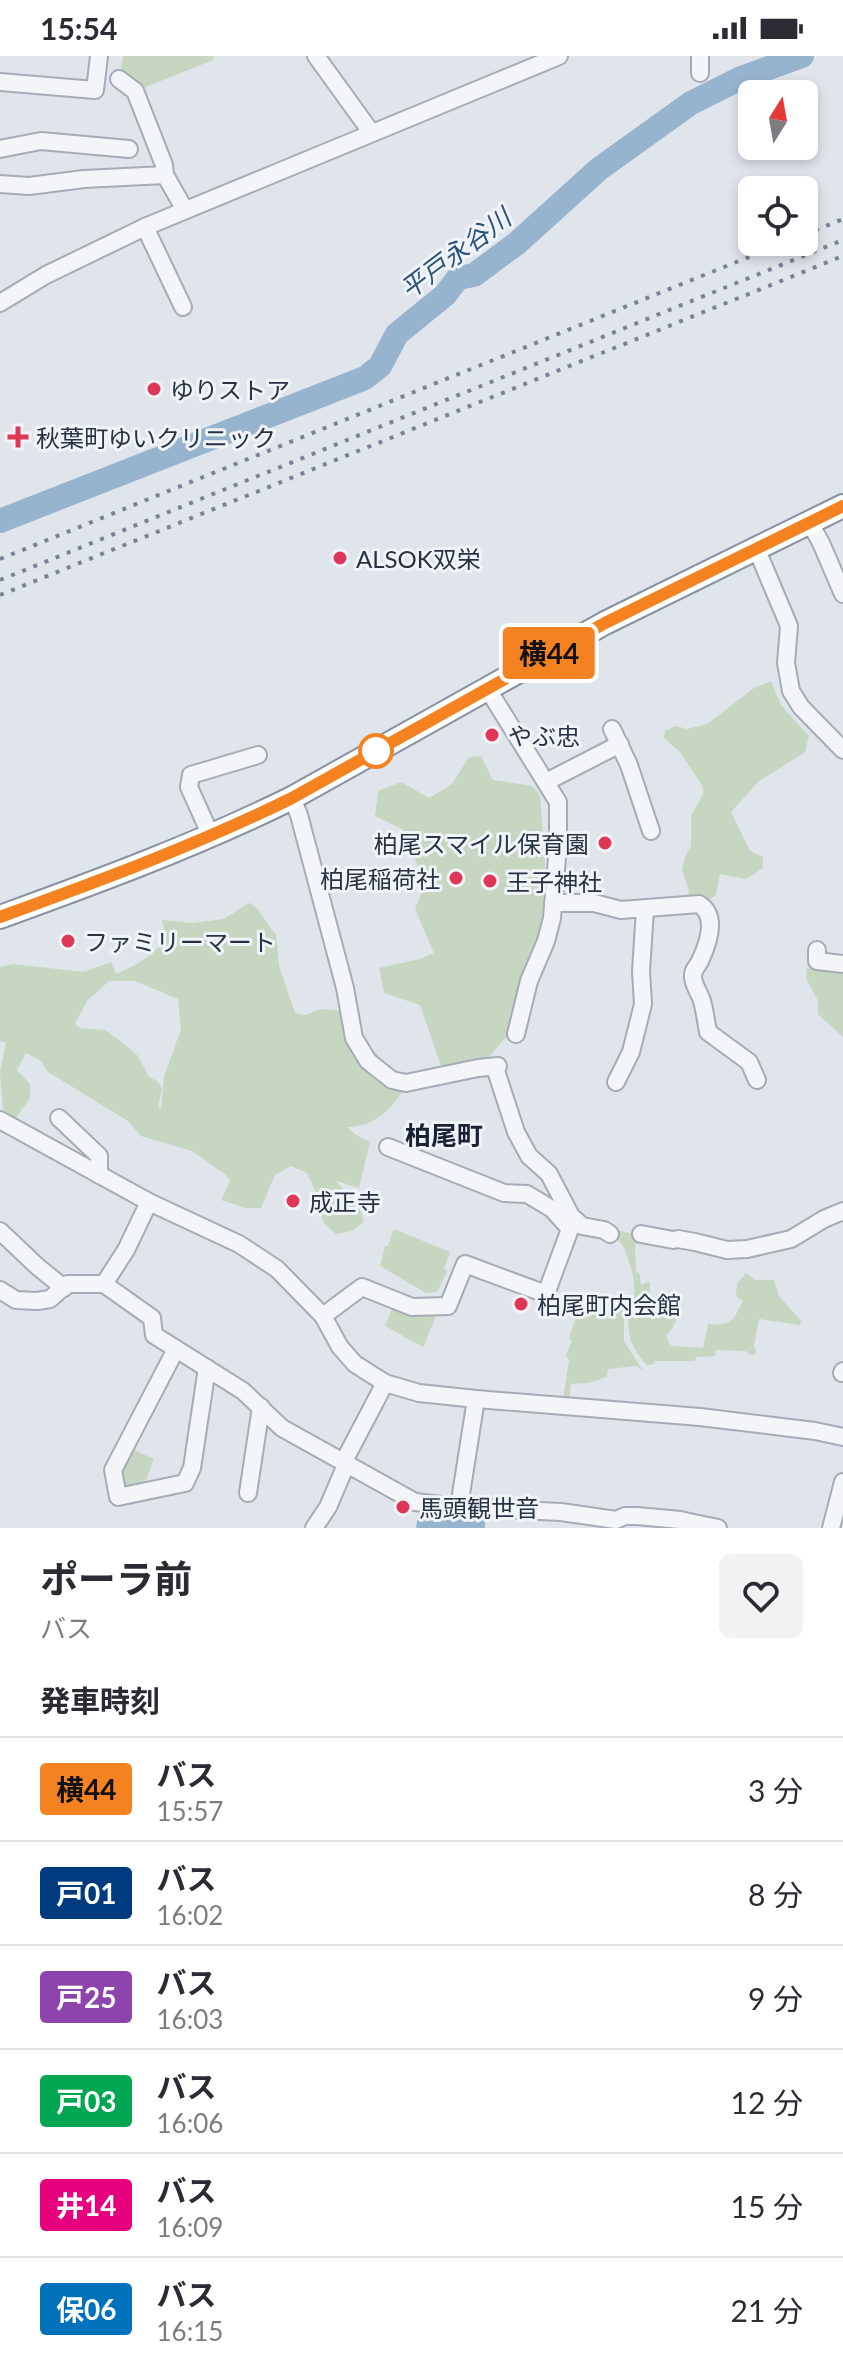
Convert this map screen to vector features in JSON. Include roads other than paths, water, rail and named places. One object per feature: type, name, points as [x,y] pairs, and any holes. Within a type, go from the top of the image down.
[{"type":"highway","points":[[0,917],[211,836],[292,798],[605,623],[843,506]]},
{"type":"street","points":[[0,82],[95,90],[99,56]]},
{"type":"street","points":[[316,56],[371,132]]},
{"type":"street","points":[[0,303],[46,275],[145,227],[559,56]]},
{"type":"street","points":[[119,79],[135,91],[164,165],[165,175],[185,210]]},
{"type":"street","points":[[0,149],[41,141],[129,149]]},
{"type":"street","points":[[0,184],[29,186],[84,179],[165,175]]},
{"type":"street","points":[[145,227],[183,307]]},
{"type":"street","points":[[810,523],[843,594]]},
{"type":"street","points":[[757,550],[789,626],[786,663],[791,691],[801,707],[841,745]]},
{"type":"street","points":[[487,688],[558,802],[553,903],[546,941],[529,981],[516,1034]]},
{"type":"street","points":[[612,729],[629,765],[651,831]]},
{"type":"street","points":[[546,782],[620,744]]},
{"type":"street","points":[[211,836],[189,787],[191,775],[258,755]]},
{"type":"street","points":[[292,798],[345,988],[354,1038],[368,1061],[392,1080],[406,1083],[498,1066],[496,1071],[519,1140],[529,1156],[549,1174],[576,1228],[546,1294],[465,1264],[448,1306],[412,1307],[362,1287],[323,1316]]},
{"type":"street","points":[[553,903],[594,903],[621,910],[699,904],[708,910],[711,918],[709,934],[700,962],[694,968],[693,978],[702,999],[708,1032],[749,1062],[757,1080]]},
{"type":"street","points":[[616,1082],[631,1052],[643,1004],[641,971],[645,909]]},
{"type":"street","points":[[817,950],[817,961],[843,964]]},
{"type":"street","points":[[59,1118],[99,1156],[99,1175]]},
{"type":"street","points":[[0,1120],[149,1202],[245,1247],[277,1269],[323,1316],[340,1347],[355,1364],[385,1383],[419,1393],[693,1416],[843,1437]]},
{"type":"street","points":[[388,1147],[504,1193],[527,1194],[576,1228],[604,1230],[610,1234]]},
{"type":"street","points":[[104,1284],[126,1250],[149,1202]]},
{"type":"street","points":[[641,1234],[687,1240],[727,1250],[747,1249],[791,1239],[843,1211]]},
{"type":"street","points":[[0,1231],[64,1288]]},
{"type":"street","points":[[0,1290],[16,1300],[37,1301],[50,1299],[67,1284],[104,1284],[152,1318],[154,1335],[243,1391],[282,1428],[415,1502],[561,1512],[616,1520],[637,1516],[718,1528]]},
{"type":"street","points":[[176,1349],[113,1470],[118,1497],[185,1483],[192,1468],[207,1368]]},
{"type":"street","points":[[314,1528],[328,1507],[345,1464],[385,1383]]},
{"type":"street","points":[[459,1507],[476,1399]]},
{"type":"street","points":[[248,1493],[261,1407]]},
{"type":"street","points":[[831,1528],[843,1482]]},
{"type":"water","points":[[418,1514],[485,1515],[485,1528],[416,1528]]},
{"type":"waterway","name":"平戸永谷川","points":[[0,521],[365,378],[380,366],[397,334],[445,295],[458,278],[474,275],[516,244],[599,169],[691,103],[741,78],[802,56]]},
{"type":"railway","points":[[818,229],[843,219]]},
{"type":"railway","points":[[0,580],[843,240]]},
{"type":"railway","points":[[0,559],[751,256]]},
{"type":"railway","points":[[0,595],[843,256]]},
{"type":"place","name":"ゆりストア","points":[[154,389]]},
{"type":"place","name":"秋葉町ゆいクリニック","points":[[18,437]]},
{"type":"place","name":"ALSOK双栄","points":[[340,558]]},
{"type":"place","name":"やぶ忠","points":[[492,735]]},
{"type":"place","name":"柏尾スマイル保育園","points":[[605,843]]},
{"type":"place","name":"柏尾稲荷社","points":[[456,878]]},
{"type":"place","name":"王子神社","points":[[490,881]]},
{"type":"place","name":"ファミリーマート","points":[[68,941]]},
{"type":"place","name":"成正寺","points":[[293,1201]]},
{"type":"place","name":"柏尾町内会館","points":[[521,1304]]},
{"type":"place","name":"馬頭観世音","points":[[403,1507]]},
{"type":"district","name":"柏尾町","points":[[444,1135]]}]
